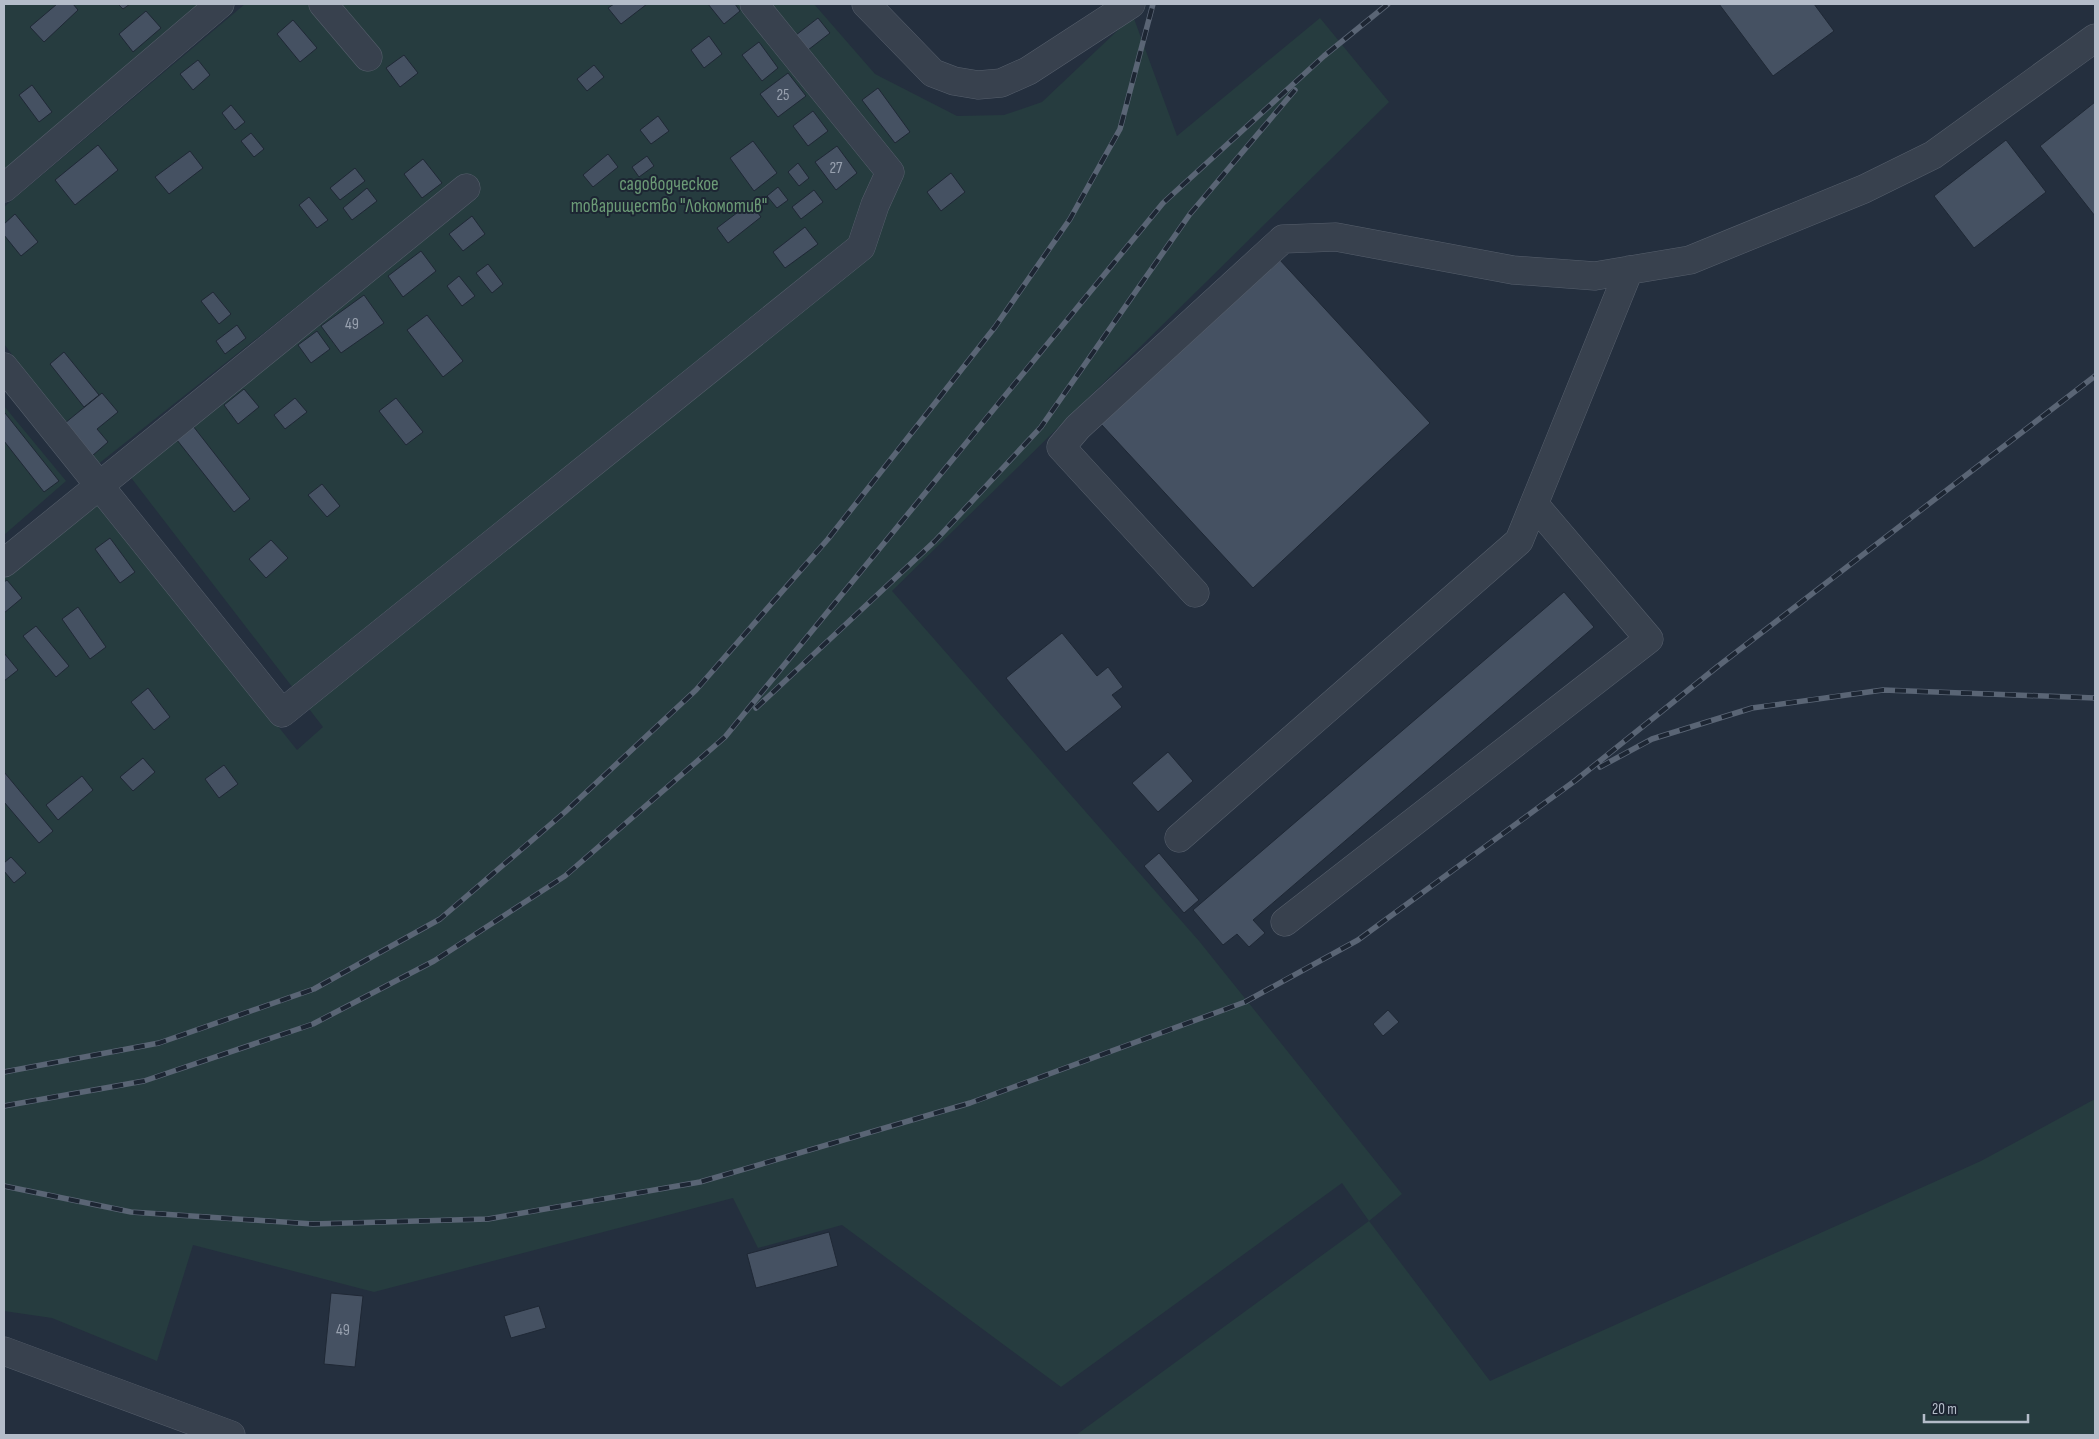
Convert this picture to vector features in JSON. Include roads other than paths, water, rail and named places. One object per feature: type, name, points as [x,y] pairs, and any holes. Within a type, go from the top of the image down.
[{"type":"street","points":[[4,188],[220,4]]},
{"type":"street","points":[[323,4],[368,57]]},
{"type":"street","points":[[4,367],[282,713],[861,247],[890,172],[754,4]]},
{"type":"street","points":[[866,4],[933,73],[954,81],[978,85],[1000,82],[1028,71],[1131,4]]},
{"type":"street","points":[[1195,594],[1061,447],[1078,427],[1283,239],[1336,237],[1513,270],[1595,276],[1690,260],[1864,189],[1933,155],[2095,38]]},
{"type":"street","points":[[4,562],[466,188]]},
{"type":"street","points":[[1179,838],[1519,541],[1630,270]]},
{"type":"street","points":[[1284,922],[1649,639],[1534,504]]},
{"type":"street","points":[[4,1351],[231,1435]]},
{"type":"railway","points":[[4,1072],[159,1043],[314,989],[440,919],[565,812],[696,690],[828,539],[995,327],[1070,219],[1120,129],[1153,4]]},
{"type":"railway","points":[[4,1106],[144,1081],[313,1024],[434,961],[565,876],[725,737],[1163,203],[1324,56],[1388,4]]},
{"type":"railway","points":[[756,708],[935,541],[1041,427],[1190,214],[1295,90]]},
{"type":"railway","points":[[4,1186],[131,1212],[313,1224],[488,1219],[700,1182],[970,1103],[1245,1002],[1358,940],[1576,780],[1717,667],[2095,376]]},
{"type":"railway","points":[[1600,767],[1652,739],[1752,708],[1883,690],[2095,698]]},
{"type":"park label","name":"садоводческое товарищество \"Локомотив\"","points":[[669,195]]}]
